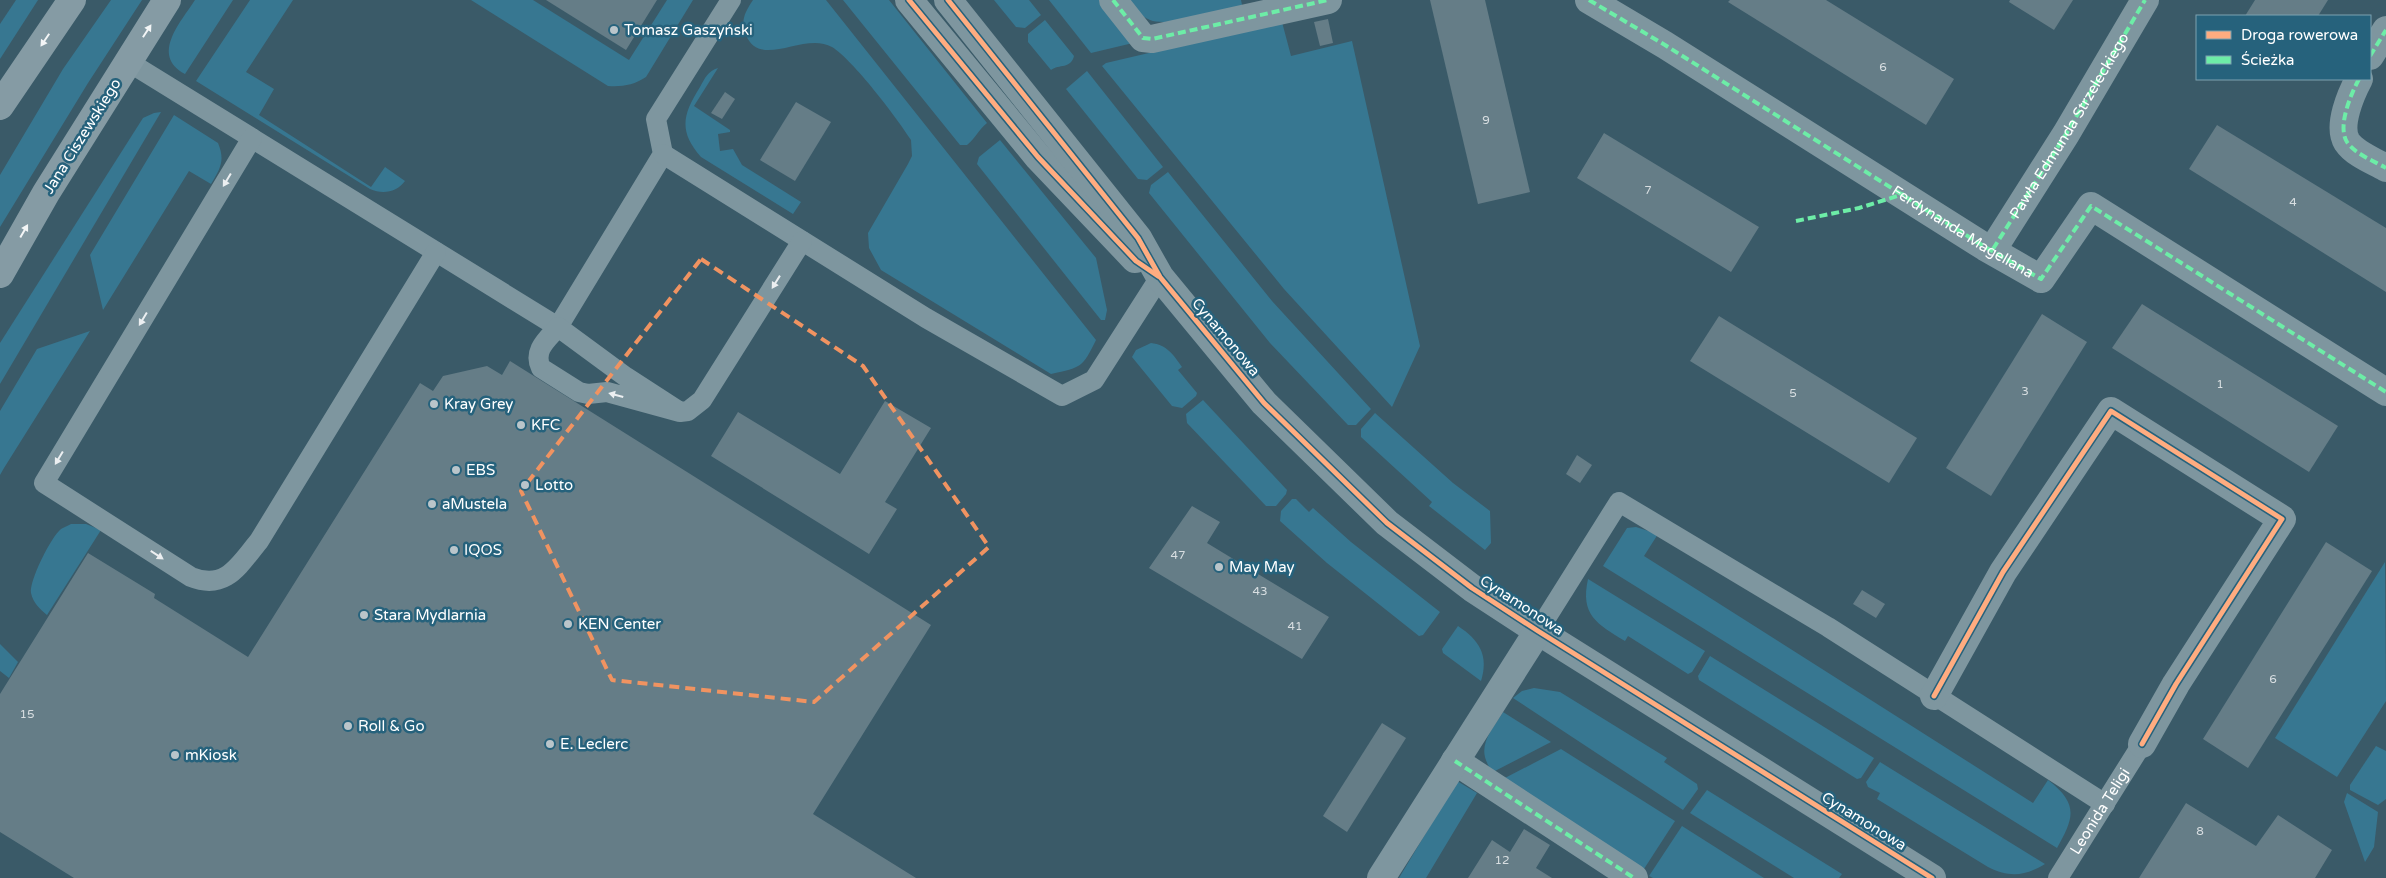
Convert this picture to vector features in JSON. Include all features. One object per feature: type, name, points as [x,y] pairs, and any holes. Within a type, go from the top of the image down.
[{"type":"street","points":[[0,106],[72,0]]},
{"type":"street","name":"Jana Ciszewskiego","points":[[0,274],[46,192],[167,0]]},
{"type":"street","name":"Cynamonowa","points":[[910,0],[1038,157],[1136,261],[1160,277]]},
{"type":"street","name":"Cynamonowa","points":[[948,0],[1138,238],[1160,277],[1264,403],[1387,523],[1472,588],[1932,878]]},
{"type":"street","points":[[1113,0],[1143,38],[1152,40],[1328,0]]},
{"type":"street","name":"Ferdynanda Magellana","points":[[1589,0],[1665,45],[1985,247],[1993,249],[2041,279],[2091,206],[2386,392]]},
{"type":"street","name":"Pawła Edmunda Strzeleckiego","points":[[1993,249],[2066,134],[2145,0]]},
{"type":"street","points":[[2371,54],[2386,30]]},
{"type":"street","points":[[2358,80],[2343,126],[2344,136],[2352,147],[2386,168]]},
{"type":"street","points":[[1934,696],[2003,572],[2111,411],[2282,519],[2176,684],[2142,744]]},
{"type":"street","points":[[1381,878],[1538,630]]},
{"type":"street","points":[[1455,761],[1634,878]]},
{"type":"lane","points":[[731,0],[656,119],[663,154],[558,327],[541,346],[538,363],[541,368],[579,392],[588,394],[607,392],[680,412],[688,411],[702,400],[802,241]]},
{"type":"lane","points":[[128,61],[558,327],[626,377],[680,412]]},
{"type":"lane","points":[[252,138],[44,483],[191,577],[204,582],[220,581],[233,571],[259,541],[436,252]]},
{"type":"lane","points":[[663,154],[926,318],[1062,396],[1094,380],[1160,277]]},
{"type":"lane","points":[[1538,630],[1619,502],[1828,627],[2105,804]]},
{"type":"lane","name":"Leonida Teligi","points":[[2058,878],[2142,744]]},
{"type":"highlighted area","points":[[701,259],[863,366],[989,547],[814,702],[612,680],[521,491]]},
{"type":"shaded area","points":[[16,0],[38,0],[0,59],[0,24]]},
{"type":"shaded area","points":[[111,0],[142,0],[88,83],[0,227],[0,175],[63,69]]},
{"type":"shaded area","points":[[195,0],[233,0],[185,74],[175,66],[170,58],[169,48],[176,28]]},
{"type":"shaded area","points":[[250,0],[293,0],[246,72],[274,89],[259,115],[371,187],[385,167],[405,181],[402,185],[394,190],[385,192],[370,189],[196,81]]},
{"type":"shaded area","points":[[471,0],[533,0],[629,60],[667,0],[693,0],[646,77],[632,84],[608,86]]},
{"type":"shaded area","points":[[753,0],[826,0],[1096,340],[1080,365],[1069,370],[1051,374],[881,270],[869,248],[868,233],[912,156],[911,140],[863,76],[832,47],[821,43],[809,43],[772,50],[761,49],[753,45],[746,35],[743,21]]},
{"type":"shaded area","points":[[843,0],[889,0],[987,123],[967,145],[960,145]]},
{"type":"shaded area","points":[[994,0],[1029,0],[1041,15],[1025,28],[1016,27]]},
{"type":"shaded area","points":[[1049,0],[1099,0],[1133,43],[1091,53]]},
{"type":"shaded area","points":[[1127,0],[1241,0],[1243,10],[1182,21],[1158,22],[1150,20],[1137,12]]},
{"type":"shaded area","points":[[1045,20],[1074,56],[1068,65],[1051,70],[1028,42],[1028,34]]},
{"type":"shaded area","points":[[1282,22],[1291,56],[1352,41],[1420,346],[1392,407],[1284,289],[1102,66],[1106,63]]},
{"type":"shaded area","points":[[718,68],[694,106],[730,130],[730,132],[718,134],[720,151],[733,149],[742,165],[801,202],[793,214],[701,157],[689,139],[686,131],[686,122],[690,106],[707,75]]},
{"type":"shaded area","points":[[1087,71],[1163,167],[1147,180],[1138,179],[1066,89]]},
{"type":"shaded area","points":[[161,112],[0,384],[0,343],[143,118]]},
{"type":"shaded area","points":[[174,115],[218,143],[221,164],[211,184],[189,171],[103,310],[90,255]]},
{"type":"shaded area","points":[[1000,140],[1096,258],[1107,310],[1105,320],[1101,320],[977,164],[979,157]]},
{"type":"shaded area","points":[[1168,172],[1272,301],[1371,409],[1356,425],[1348,425],[1270,343],[1149,193],[1151,185]]},
{"type":"shaded area","points":[[90,331],[0,475],[0,411],[37,349]]},
{"type":"shaded area","points":[[1151,343],[1165,348],[1172,354],[1182,367],[1178,370],[1197,393],[1182,408],[1172,406],[1132,357],[1136,350]]},
{"type":"shaded area","points":[[1203,400],[1287,490],[1276,506],[1266,506],[1187,423],[1186,414]]},
{"type":"shaded area","points":[[1375,413],[1453,483],[1490,511],[1491,543],[1485,550],[1429,506],[1432,502],[1361,437],[1361,429]]},
{"type":"shaded area","points":[[1292,499],[1296,499],[1309,512],[1313,508],[1351,542],[1440,612],[1423,635],[1419,636],[1327,563],[1280,521],[1281,511]]},
{"type":"shaded area","points":[[71,524],[86,524],[101,530],[47,615],[33,600],[31,587],[33,579],[52,541],[61,529]]},
{"type":"shaded area","points":[[1636,527],[1658,534],[1644,556],[2033,803],[2048,780],[2065,797],[2069,804],[2070,820],[2057,848],[1603,566],[1627,528]]},
{"type":"shaded area","points":[[2385,562],[2386,701],[2337,777],[2275,738]]},
{"type":"shaded area","points":[[1588,579],[1705,651],[1692,672],[1688,674],[1628,636],[1625,641],[1599,623],[1593,617],[1586,601]]},
{"type":"shaded area","points":[[1458,626],[1477,643],[1483,656],[1484,663],[1481,681],[1443,653],[1442,649]]},
{"type":"shaded area","points":[[0,644],[18,662],[9,678],[0,671]]},
{"type":"shaded area","points":[[1710,656],[1874,758],[1861,778],[1857,779],[1699,680],[1698,676]]},
{"type":"shaded area","points":[[1534,688],[1560,692],[1667,758],[1664,762],[1697,784],[1698,789],[1683,810],[1513,698],[1522,691]]},
{"type":"shaded area","points":[[1503,712],[1551,742],[1493,772],[1487,764],[1484,748],[1489,734]]},
{"type":"shaded area","points":[[2376,746],[2386,751],[2386,799],[2378,805],[2350,790],[2350,785]]},
{"type":"shaded area","points":[[1561,749],[1675,821],[1642,872],[1503,779]]},
{"type":"shaded area","points":[[1880,762],[2045,864],[2031,871],[2017,874],[1996,871],[1877,799],[1880,793],[1868,787],[1866,782]]},
{"type":"shaded area","points":[[1457,781],[1477,793],[1426,878],[1399,878]]},
{"type":"shaded area","points":[[1707,790],[1842,874],[1839,878],[1794,878],[1690,813]]},
{"type":"shaded area","points":[[2347,793],[2378,812],[2374,847],[2365,862],[2344,802]]},
{"type":"shaded area","points":[[1682,826],[1764,878],[1653,878],[1649,876]]},
{"type":"building","name":"Tomasz Gaszyński","points":[[546,0],[657,0],[626,50]]},
{"type":"building","points":[[1430,0],[1485,0],[1530,192],[1478,204]]},
{"type":"building","points":[[1730,0],[1826,0],[1954,79],[1926,125],[1728,2]]},
{"type":"building","points":[[2010,0],[2073,0],[2054,30],[2009,2]]},
{"type":"building","points":[[2255,0],[2328,0],[2319,15],[2246,15]]},
{"type":"building","points":[[1328,19],[1333,43],[1320,46],[1314,22]]},
{"type":"building","points":[[725,92],[735,99],[722,119],[711,113]]},
{"type":"building","points":[[796,102],[831,122],[795,181],[760,160]]},
{"type":"building","points":[[2217,125],[2386,228],[2386,292],[2189,169]]},
{"type":"building","points":[[1604,133],[1759,227],[1731,272],[1577,178]]},
{"type":"building","points":[[2142,304],[2338,426],[2309,472],[2112,348]]},
{"type":"building","points":[[2042,314],[2087,342],[1991,496],[1946,468]]},
{"type":"building","points":[[1719,316],[1917,438],[1889,483],[1690,361]]},
{"type":"building","name":"KEN Center","points":[[510,361],[931,625],[813,814],[916,878],[74,878],[0,832],[0,694],[88,553],[155,594],[154,598],[248,657],[420,383],[433,391],[443,376],[487,366],[502,375]]},
{"type":"building","points":[[885,401],[931,428],[885,502],[897,509],[869,554],[711,456],[738,412],[840,474]]},
{"type":"building","points":[[1577,455],[1592,465],[1580,483],[1566,474]]},
{"type":"building","points":[[1192,506],[1220,522],[1207,543],[1329,617],[1302,659],[1149,568]]},
{"type":"building","points":[[2326,542],[2372,571],[2248,768],[2203,739]]},
{"type":"building","points":[[1862,590],[1885,604],[1876,618],[1853,604]]},
{"type":"building","points":[[1382,723],[1406,738],[1347,832],[1323,816]]},
{"type":"building","points":[[2186,803],[2256,846],[2278,815],[2332,850],[2315,878],[2139,878]]},
{"type":"building","points":[[1524,829],[1550,845],[1536,868],[1552,878],[1468,878],[1492,840],[1510,852]]},
{"type":"marked path","points":[[1113,0],[1143,38],[1152,39],[1328,0]]},
{"type":"marked path","points":[[1589,0],[1665,45],[1985,247],[2041,279],[2091,206],[2386,392]]},
{"type":"marked path","points":[[1993,249],[2066,134],[2145,0]]},
{"type":"marked path","points":[[2371,54],[2386,30]]},
{"type":"marked path","points":[[2358,80],[2346,110],[2344,135],[2347,142],[2355,150],[2386,168]]},
{"type":"marked path","points":[[1796,221],[1859,208],[1904,194]]},
{"type":"marked path","points":[[1455,761],[1634,878]]},
{"type":"cycle path","points":[[909,0],[1038,157],[1136,261],[1158,276]]},
{"type":"cycle path","points":[[948,0],[1138,238],[1160,277],[1264,403],[1387,523],[1472,588],[1538,631],[1932,878]]},
{"type":"cycle path","points":[[1934,696],[2003,572],[2111,411],[2282,519],[2176,684],[2142,744]]},
{"type":"place","name":"Tomasz Gaszyński","points":[[614,30]]},
{"type":"place","name":"Kray Grey","points":[[434,404]]},
{"type":"place","name":"KFC","points":[[521,425]]},
{"type":"place","name":"EBS","points":[[456,470]]},
{"type":"place","name":"Lotto","points":[[525,485]]},
{"type":"place","name":"aMustela","points":[[432,504]]},
{"type":"place","name":"IQOS","points":[[454,550]]},
{"type":"place","name":"May May","points":[[1219,567]]},
{"type":"place","name":"Stara Mydlarnia","points":[[364,615]]},
{"type":"place","name":"KEN Center","points":[[568,624]]},
{"type":"place","name":"Roll & Go","points":[[348,726]]},
{"type":"place","name":"E. Leclerc","points":[[550,744]]},
{"type":"place","name":"mKiosk","points":[[175,755]]}]
